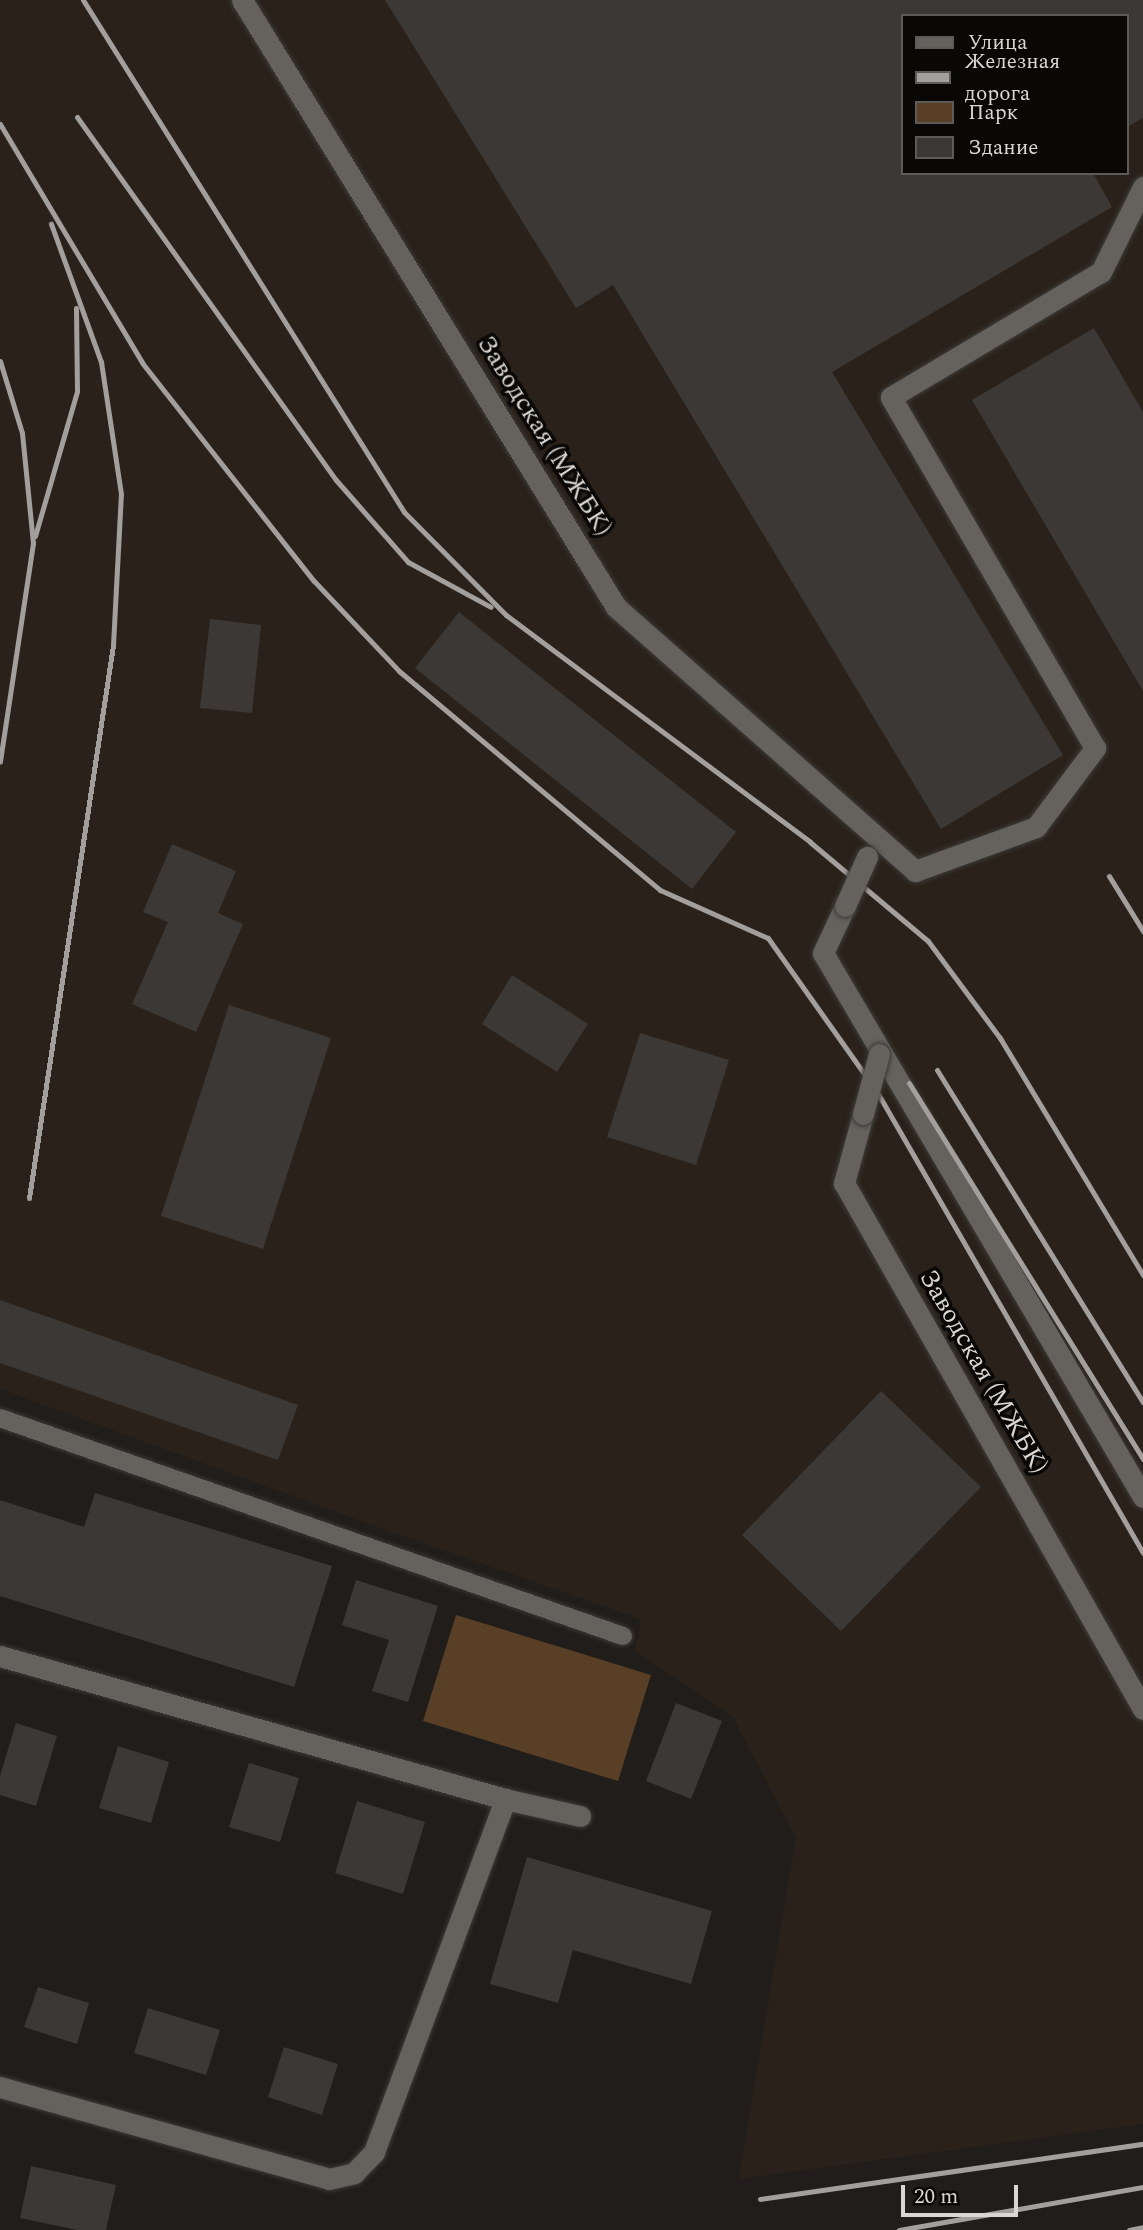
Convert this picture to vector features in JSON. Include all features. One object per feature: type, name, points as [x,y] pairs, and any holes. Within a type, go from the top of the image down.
[{"type":"street","name":"Заводская (МЖБК)","points":[[242,0],[616,607],[915,871],[1036,827],[1095,748],[891,397],[1101,272],[1143,187]]},
{"type":"street","points":[[876,837],[823,953],[1143,1497]]},
{"type":"street","name":"Заводская (МЖБК)","points":[[879,1052],[844,1183],[1143,1709]]},
{"type":"street","points":[[0,1656],[505,1799],[580,1816]]},
{"type":"street","points":[[0,2087],[329,2179],[354,2173],[374,2152],[505,1799]]},
{"type":"lane","points":[[0,1418],[623,1636]]},
{"type":"shaded area","points":[[0,0],[1143,0],[1143,2124],[739,2179],[796,1838],[733,1717],[635,1651],[641,1619],[383,1529],[0,1389]]},
{"type":"green space","points":[[456,1615],[651,1675],[618,1781],[423,1721]]},
{"type":"building","points":[[385,0],[1143,0],[1143,118],[1129,126],[1129,14],[902,14],[902,175],[1094,175],[1112,207],[832,372],[1063,755],[941,829],[613,285],[576,308]]},
{"type":"building","points":[[1094,328],[1143,412],[1143,691],[972,400]]},
{"type":"building","points":[[459,612],[736,832],[692,889],[415,668]]},
{"type":"building","points":[[210,619],[261,625],[252,713],[200,708]]},
{"type":"building","points":[[172,844],[236,871],[218,913],[243,924],[196,1032],[132,1004],[168,922],[143,912]]},
{"type":"building","points":[[512,975],[588,1024],[557,1072],[482,1024]]},
{"type":"building","points":[[229,1005],[331,1038],[263,1249],[161,1216]]},
{"type":"building","points":[[640,1033],[729,1060],[696,1165],[607,1137]]},
{"type":"building","points":[[0,1300],[298,1405],[278,1460],[0,1363]]},
{"type":"building","points":[[881,1391],[981,1487],[841,1631],[742,1535]]},
{"type":"building","points":[[95,1493],[332,1566],[294,1687],[0,1596],[0,1500],[84,1527]]},
{"type":"building","points":[[356,1580],[438,1606],[408,1702],[372,1691],[389,1640],[342,1625]]},
{"type":"building","points":[[676,1703],[722,1721],[691,1799],[646,1781]]},
{"type":"building","points":[[16,1723],[57,1736],[36,1806],[0,1795],[0,1776]]},
{"type":"building","points":[[118,1746],[169,1762],[151,1823],[99,1808]]},
{"type":"building","points":[[249,1763],[299,1778],[280,1842],[229,1827]]},
{"type":"building","points":[[357,1801],[425,1822],[403,1894],[335,1873]]},
{"type":"building","points":[[527,1857],[712,1911],[691,1984],[573,1950],[558,2003],[490,1984]]},
{"type":"building","points":[[38,1987],[89,2003],[77,2044],[24,2027]]},
{"type":"building","points":[[148,2008],[220,2030],[206,2075],[134,2053]]},
{"type":"building","points":[[284,2047],[338,2064],[322,2115],[268,2097]]},
{"type":"building","points":[[31,2166],[116,2185],[106,2230],[77,2230],[20,2218]]},
{"type":"railway","points":[[83,0],[404,512],[506,615],[810,842],[928,941],[1000,1038],[1143,1275]]},
{"type":"railway","points":[[77,117],[336,480],[408,562],[491,607]]},
{"type":"railway","points":[[0,124],[143,364],[314,581],[399,671],[660,890],[768,938],[877,1092],[1143,1553]]},
{"type":"railway","points":[[29,1198],[113,645],[121,494],[101,362],[51,224]]},
{"type":"railway","points":[[35,536],[77,391],[76,308]]},
{"type":"railway","points":[[0,361],[22,433],[33,543],[0,762]]},
{"type":"railway","points":[[1109,876],[1143,931]]},
{"type":"railway","points":[[937,1070],[1143,1402]]},
{"type":"railway","points":[[909,1083],[1143,1459]]},
{"type":"railway","points":[[760,2199],[1143,2144]]},
{"type":"railway","points":[[899,2230],[1143,2187]]},
{"type":"railway","points":[[1129,2230],[1143,2227]]}]
